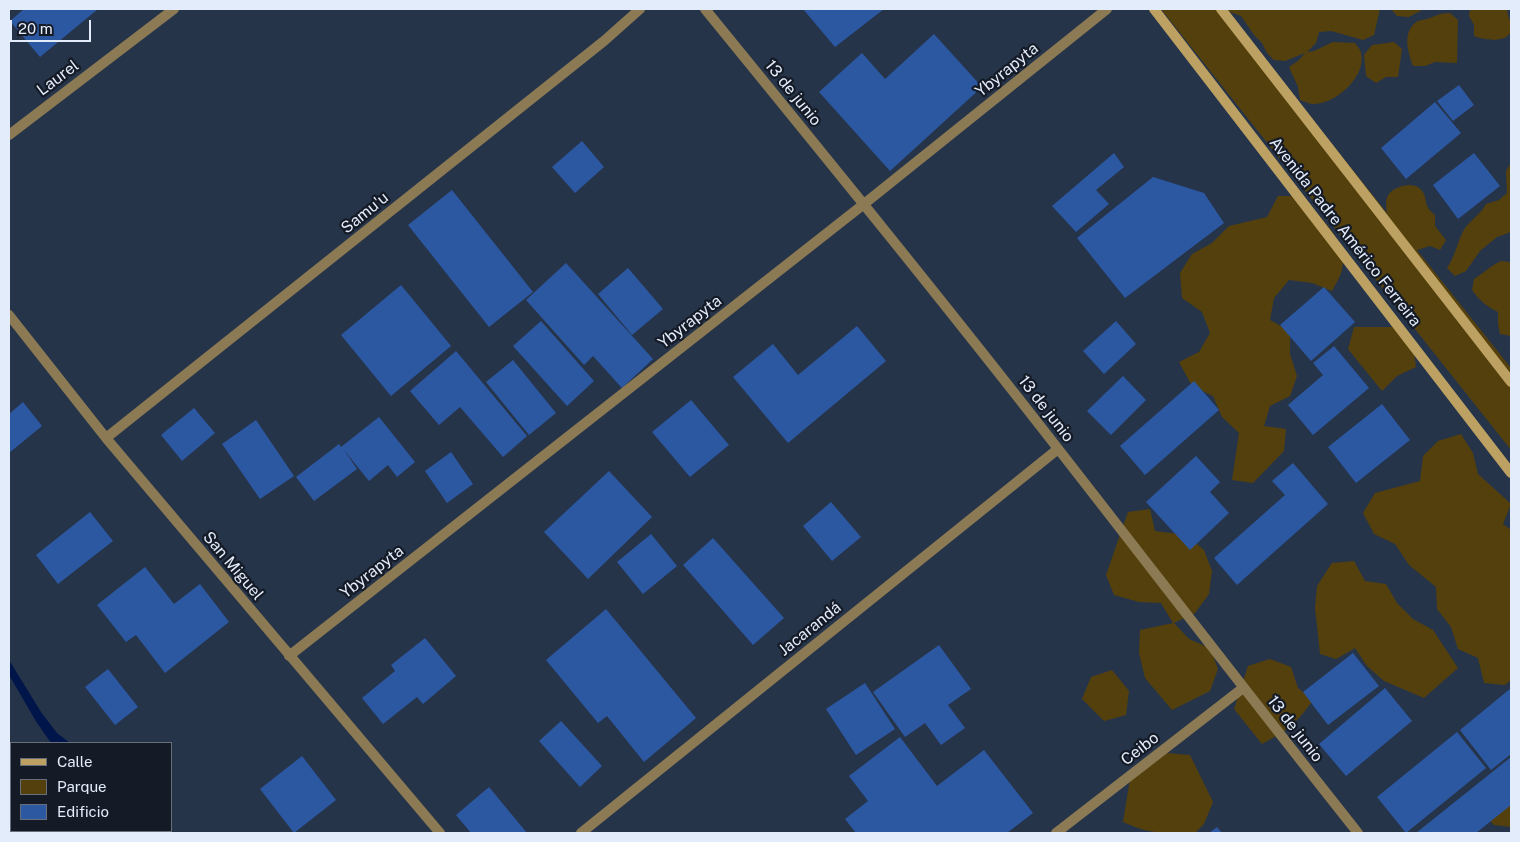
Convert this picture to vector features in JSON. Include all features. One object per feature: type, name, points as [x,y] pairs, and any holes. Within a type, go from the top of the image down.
[{"type":"street","name":"Laurel","points":[[9,135],[174,9]]},
{"type":"street","name":"Samu'u","points":[[106,438],[596,47],[640,9]]},
{"type":"street","name":"13 de junio","points":[[705,9],[864,204],[1058,449],[1242,688],[1358,833]]},
{"type":"street","name":"Ybyrapyta","points":[[289,656],[864,204],[1107,9]]},
{"type":"street","name":"Avenida Padre Américo Ferreira","points":[[1154,9],[1511,473]]},
{"type":"street","points":[[1221,9],[1511,382]]},
{"type":"street","name":"San Miguel","points":[[9,315],[106,438],[440,833]]},
{"type":"street","name":"Jacarandá","points":[[581,833],[1058,449]]},
{"type":"street","name":"Ceibo","points":[[1056,833],[1242,688]]},
{"type":"green space","points":[[1161,9],[1224,9],[1387,213],[1387,198],[1392,191],[1408,185],[1416,186],[1421,190],[1428,207],[1435,215],[1435,226],[1446,240],[1440,250],[1430,246],[1417,250],[1511,368],[1511,450]]},
{"type":"green space","points":[[1227,9],[1380,9],[1374,35],[1363,40],[1331,31],[1319,32],[1316,43],[1307,52],[1314,51],[1333,42],[1355,43],[1360,49],[1362,62],[1354,80],[1339,95],[1320,103],[1311,104],[1300,100],[1298,87],[1289,67],[1305,53],[1285,61],[1274,60],[1241,16]]},
{"type":"green space","points":[[1391,9],[1424,9],[1409,17],[1397,16]]},
{"type":"green space","points":[[1470,9],[1507,9],[1511,24],[1509,35],[1492,40],[1474,36],[1474,25],[1469,16]]},
{"type":"green space","points":[[1450,13],[1458,20],[1457,63],[1435,62],[1425,66],[1413,66],[1407,43],[1412,26],[1418,21]]},
{"type":"green space","points":[[1394,42],[1402,49],[1398,77],[1386,77],[1376,83],[1366,76],[1364,55],[1372,45]]},
{"type":"green space","points":[[1511,163],[1511,232],[1497,237],[1480,251],[1466,271],[1455,276],[1447,268],[1463,232],[1486,204],[1499,200],[1507,193],[1506,171]]},
{"type":"green space","points":[[1278,196],[1300,196],[1324,221],[1338,240],[1343,262],[1340,275],[1332,291],[1312,283],[1289,280],[1274,298],[1270,320],[1290,331],[1290,354],[1297,376],[1290,396],[1270,406],[1264,426],[1286,429],[1284,451],[1253,483],[1232,480],[1239,433],[1222,417],[1213,396],[1192,386],[1179,362],[1199,352],[1210,333],[1202,312],[1182,298],[1180,273],[1192,254],[1212,243],[1229,226],[1267,217]]},
{"type":"green space","points":[[1501,261],[1511,262],[1511,336],[1500,334],[1498,312],[1477,297],[1472,290],[1474,279]]},
{"type":"green space","points":[[1354,327],[1397,327],[1413,346],[1416,367],[1397,376],[1382,391],[1348,349]]},
{"type":"green space","points":[[1461,434],[1473,453],[1478,474],[1511,504],[1503,524],[1511,530],[1511,680],[1505,685],[1484,683],[1478,658],[1458,649],[1451,627],[1437,609],[1436,587],[1409,565],[1395,544],[1374,534],[1363,513],[1375,493],[1420,481],[1423,456],[1438,441]]},
{"type":"green space","points":[[1150,509],[1155,531],[1186,535],[1204,550],[1212,571],[1209,594],[1195,613],[1174,623],[1189,639],[1210,648],[1218,669],[1210,691],[1172,710],[1145,678],[1139,653],[1140,630],[1173,623],[1161,603],[1139,602],[1114,595],[1106,575],[1128,512]]},
{"type":"green space","points":[[1354,561],[1365,581],[1386,584],[1397,603],[1413,619],[1433,630],[1458,668],[1424,698],[1384,681],[1367,666],[1355,648],[1336,659],[1320,654],[1315,608],[1317,586],[1332,563]]},
{"type":"green space","points":[[1270,659],[1291,667],[1298,688],[1313,700],[1291,726],[1262,744],[1234,709],[1248,666]]},
{"type":"green space","points":[[1112,670],[1129,691],[1126,715],[1104,721],[1082,699],[1091,677]]},
{"type":"green space","points":[[1167,753],[1190,755],[1213,802],[1204,824],[1195,833],[1150,831],[1123,822],[1130,779]]},
{"type":"green space","points":[[1511,805],[1511,827],[1494,825],[1478,808]]},
{"type":"water","points":[[9,660],[41,712],[57,733],[69,742],[50,742],[9,675]]},
{"type":"building","points":[[24,9],[98,9],[40,57],[10,21]]},
{"type":"building","points":[[803,9],[884,9],[835,47]]},
{"type":"building","points":[[934,34],[982,87],[890,171],[819,92],[862,53],[885,79]]},
{"type":"building","points":[[1459,85],[1474,105],[1453,121],[1437,101]]},
{"type":"building","points":[[1435,102],[1461,133],[1406,179],[1381,148]]},
{"type":"building","points":[[582,141],[604,167],[575,193],[552,167]]},
{"type":"building","points":[[1114,153],[1124,167],[1096,190],[1109,204],[1076,232],[1052,206]]},
{"type":"building","points":[[1474,153],[1500,186],[1458,219],[1433,185]]},
{"type":"building","points":[[1153,177],[1204,193],[1224,223],[1125,298],[1077,238]]},
{"type":"building","points":[[452,190],[533,292],[489,327],[408,225]]},
{"type":"building","points":[[566,263],[653,359],[622,388],[593,356],[584,365],[526,300]]},
{"type":"building","points":[[628,268],[663,309],[632,335],[598,294]]},
{"type":"building","points":[[401,285],[451,346],[391,396],[341,335]]},
{"type":"building","points":[[1324,287],[1355,322],[1311,361],[1280,325]]},
{"type":"building","points":[[541,321],[594,381],[567,406],[513,346]]},
{"type":"building","points":[[1116,321],[1136,344],[1104,374],[1083,351]]},
{"type":"building","points":[[857,326],[886,361],[788,443],[733,377],[773,344],[798,375]]},
{"type":"building","points":[[1334,346],[1369,388],[1313,435],[1288,405],[1323,375],[1313,363]]},
{"type":"building","points":[[456,351],[527,436],[503,457],[460,407],[439,425],[410,391]]},
{"type":"building","points":[[513,360],[556,413],[529,435],[486,382]]},
{"type":"building","points":[[1123,376],[1146,400],[1111,435],[1087,411]]},
{"type":"building","points":[[1194,381],[1219,410],[1145,475],[1120,446]]},
{"type":"building","points":[[691,400],[729,445],[690,477],[652,432]]},
{"type":"building","points":[[23,402],[42,426],[9,453],[9,414]]},
{"type":"building","points":[[1382,404],[1410,440],[1356,483],[1328,447]]},
{"type":"building","points":[[194,408],[215,433],[182,461],[161,435]]},
{"type":"building","points":[[379,417],[415,462],[397,477],[388,465],[369,481],[344,450],[357,469],[314,501],[296,477],[339,444],[341,447]]},
{"type":"building","points":[[256,420],[294,476],[260,499],[222,444]]},
{"type":"building","points":[[451,452],[473,484],[447,503],[425,471]]},
{"type":"building","points":[[1196,456],[1220,482],[1210,492],[1229,513],[1190,550],[1146,502]]},
{"type":"building","points":[[1293,463],[1328,504],[1237,585],[1214,558],[1285,495],[1272,481]]},
{"type":"building","points":[[609,471],[652,517],[588,579],[544,532]]},
{"type":"building","points":[[831,502],[861,537],[832,561],[803,526]]},
{"type":"building","points":[[90,512],[113,541],[58,584],[36,555]]},
{"type":"building","points":[[651,534],[677,566],[643,594],[617,562]]},
{"type":"building","points":[[713,538],[784,618],[753,645],[683,565]]},
{"type":"building","points":[[145,567],[174,604],[200,584],[229,622],[165,673],[136,635],[126,642],[97,605]]},
{"type":"building","points":[[606,609],[696,718],[644,762],[607,716],[598,723],[546,660]]},
{"type":"building","points":[[425,638],[456,676],[423,704],[417,697],[383,724],[362,698],[395,671],[391,665]]},
{"type":"building","points":[[939,645],[971,689],[948,705],[965,728],[941,745],[925,723],[905,737],[873,692]]},
{"type":"building","points":[[1353,653],[1379,686],[1328,725],[1303,692]]},
{"type":"building","points":[[108,669],[138,707],[115,725],[85,687]]},
{"type":"building","points":[[865,683],[895,729],[856,755],[826,709]]},
{"type":"building","points":[[1385,688],[1412,721],[1346,776],[1319,744]]},
{"type":"building","points":[[1511,688],[1511,754],[1491,770],[1460,730]]},
{"type":"building","points":[[561,721],[602,766],[580,787],[539,741]]},
{"type":"building","points":[[1457,732],[1486,768],[1406,833],[1377,797]]},
{"type":"building","points":[[900,737],[937,786],[984,750],[1033,813],[1007,833],[856,833],[845,819],[868,801],[849,776]]},
{"type":"building","points":[[302,756],[336,800],[294,833],[260,789]]},
{"type":"building","points":[[1511,757],[1511,805],[1476,833],[1416,833]]},
{"type":"building","points":[[489,787],[527,833],[471,833],[456,815]]},
{"type":"building","points":[[1217,827],[1222,833],[1209,833]]}]
